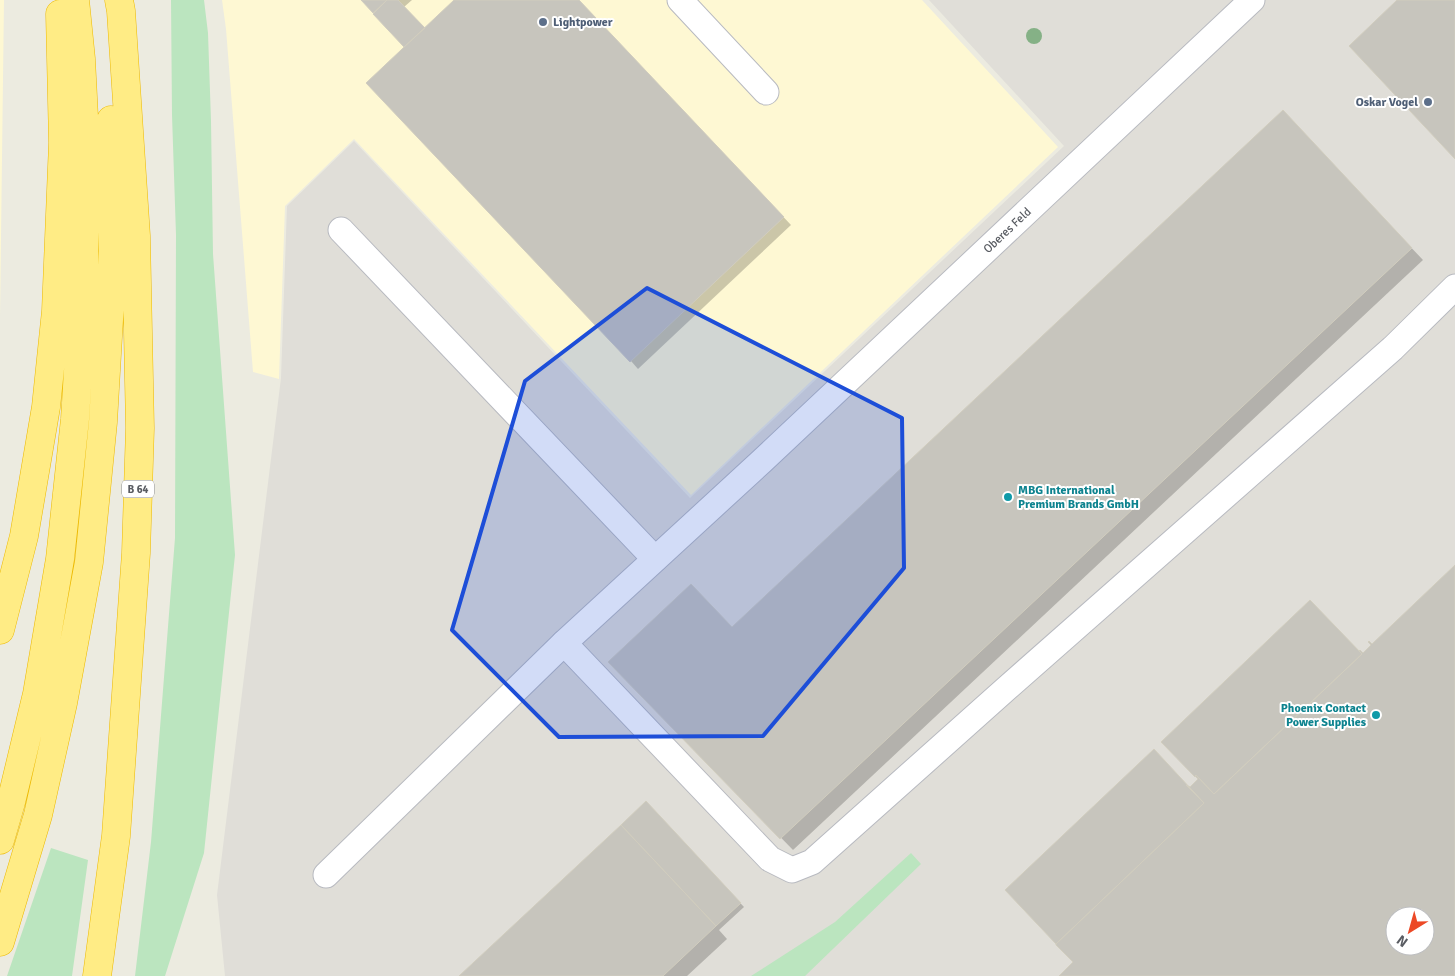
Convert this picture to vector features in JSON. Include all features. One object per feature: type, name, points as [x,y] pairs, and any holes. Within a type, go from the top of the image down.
[{"type":"highway","points":[[0,630],[24,536],[46,407],[56,312],[63,143],[59,0]]},
{"type":"highway","points":[[0,840],[37,694],[60,559],[75,419],[84,274],[86,156],[81,59],[75,0]]},
{"type":"highway","points":[[0,942],[38,815],[63,703],[89,562],[103,422],[113,251],[112,124],[103,0]]},
{"type":"highway","name":"B 64","points":[[97,976],[116,836],[136,553],[140,428],[136,236],[119,0]]},
{"type":"street","points":[[680,0],[766,92]]},
{"type":"street","name":"Oberes Feld","points":[[326,875],[564,643],[762,461],[1252,0]]},
{"type":"street","points":[[340,230],[655,559]]},
{"type":"street","points":[[564,643],[770,859],[792,870],[812,862],[1393,348],[1455,287]]},
{"type":"highlighted area","points":[[647,288],[902,418],[904,568],[763,736],[559,737],[452,630],[525,381]]},
{"type":"shaded area","points":[[0,0],[4,0],[0,318]]},
{"type":"shaded area","points":[[222,0],[922,0],[1058,147],[691,495],[354,139],[285,206],[279,379],[253,372],[226,29]]},
{"type":"shaded area","points":[[929,0],[1455,0],[1455,976],[225,976],[217,895],[281,378],[287,206],[354,141],[690,498],[1064,146]]},
{"type":"green space","points":[[171,0],[204,0],[208,33],[213,254],[235,555],[204,853],[165,976],[135,976],[151,842],[175,538],[176,235]]},
{"type":"green space","points":[[51,848],[88,860],[72,976],[7,976]]},
{"type":"green space","points":[[911,853],[921,864],[805,976],[751,976],[835,922]]},
{"type":"building","points":[[361,0],[387,0],[373,13]]},
{"type":"building","points":[[387,0],[398,0],[425,28],[404,47],[373,14]]},
{"type":"building","points":[[454,0],[579,0],[784,217],[630,362],[366,83]]},
{"type":"building","name":"Oskar Vogel","points":[[1397,0],[1455,0],[1455,159],[1349,46]]},
{"type":"building","name":"MBG International Premium Brands GmbH","points":[[1283,110],[1412,248],[780,839],[608,662],[691,584],[732,627]]},
{"type":"building","name":"Phoenix Contact Power Supplies","points":[[1455,565],[1455,976],[1059,976],[1073,962],[1056,944],[1204,803],[1186,785],[1190,787],[1198,779],[1196,775],[1214,794],[1362,654],[1359,651],[1363,653],[1371,645],[1369,641],[1372,644]]},
{"type":"building","points":[[1310,600],[1362,654],[1214,794],[1161,742]]},
{"type":"building","points":[[1154,749],[1204,803],[1056,944],[1005,890]]},
{"type":"building","points":[[646,801],[741,903],[716,926],[621,825]]},
{"type":"building","points":[[621,825],[716,926],[663,976],[459,976]]},
{"type":"place","name":"Lightpower","points":[[543,22]]},
{"type":"place","name":"Oskar Vogel","points":[[1428,102]]},
{"type":"place","name":"MBG International Premium Brands GmbH","points":[[1008,497]]},
{"type":"place","name":"Phoenix Contact Power Supplies","points":[[1376,715]]}]
